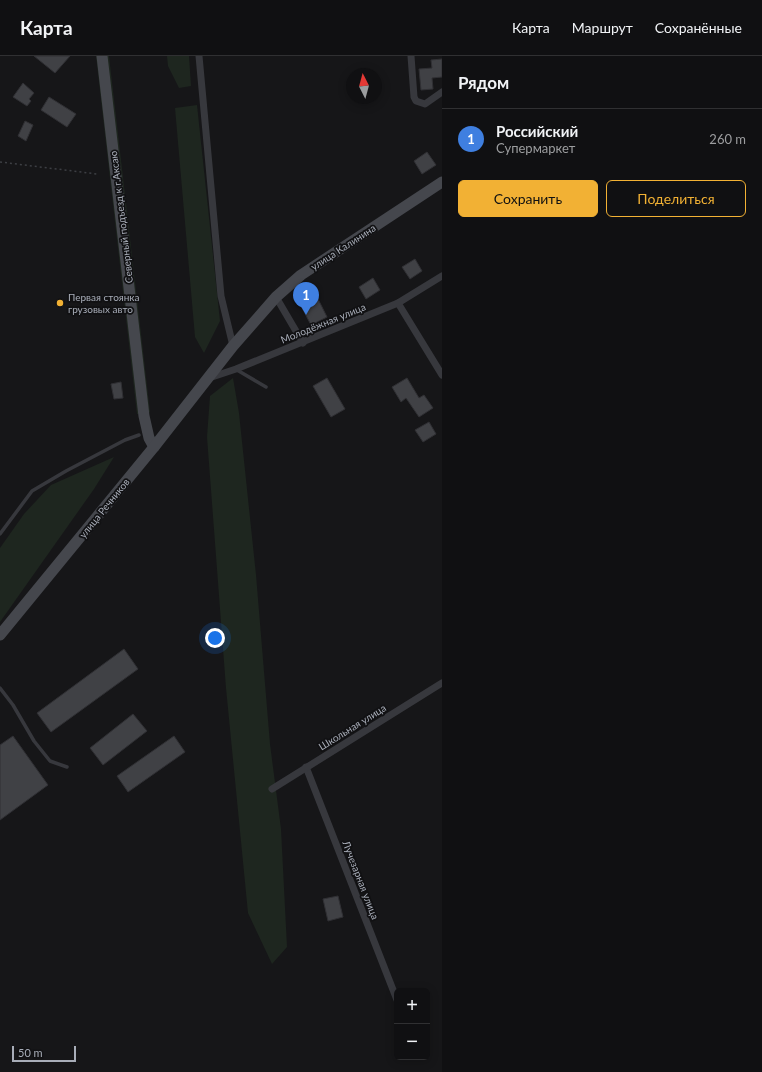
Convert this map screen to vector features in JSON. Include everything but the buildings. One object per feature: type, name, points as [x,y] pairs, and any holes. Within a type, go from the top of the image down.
[{"type":"street","name":"Северный подъезд к г.Аксаю","points":[[102,56],[144,416],[149,438],[154,447]]},
{"type":"street","points":[[199,56],[221,296],[233,346]]},
{"type":"street","points":[[411,56],[414,97],[416,102],[425,104],[442,92]]},
{"type":"street","name":"улица Калинина","points":[[207,379],[233,346],[276,297],[301,275],[442,182]]},
{"type":"street","name":"Молодёжная улица","points":[[207,379],[303,343],[398,303],[442,276]]},
{"type":"street","points":[[276,297],[303,343]]},
{"type":"street","points":[[398,303],[442,375]]},
{"type":"street","name":"улица Речников","points":[[0,635],[154,447],[207,379]]},
{"type":"street","name":"Школьная улица","points":[[272,789],[442,683]]},
{"type":"street","name":"Лучезарная улица","points":[[306,767],[394,992]]},
{"type":"lane","points":[[236,369],[266,388]]},
{"type":"lane","points":[[0,534],[32,491],[66,470],[125,440],[139,435]]},
{"type":"lane","points":[[0,688],[50,761],[67,767]]},
{"type":"path","points":[[0,162],[98,174]]},
{"type":"shaded area","points":[[96,56],[98,56],[140,414],[137,414]]},
{"type":"shaded area","points":[[106,56],[109,56],[150,412],[148,413]]},
{"type":"shaded area","points":[[167,56],[189,56],[191,86],[179,88],[168,66]]},
{"type":"shaded area","points":[[197,105],[220,321],[204,353],[195,337],[175,108]]},
{"type":"shaded area","points":[[233,378],[239,413],[256,575],[270,744],[281,829],[287,947],[272,964],[248,913],[226,688],[207,437],[210,396]]},
{"type":"shaded area","points":[[114,457],[94,489],[0,622],[0,548],[24,514],[51,485]]},
{"type":"place","name":"Первая стоянка грузовых авто","points":[[60,303]]},
{"type":"place","name":"Российский","points":[[306,315]]}]
